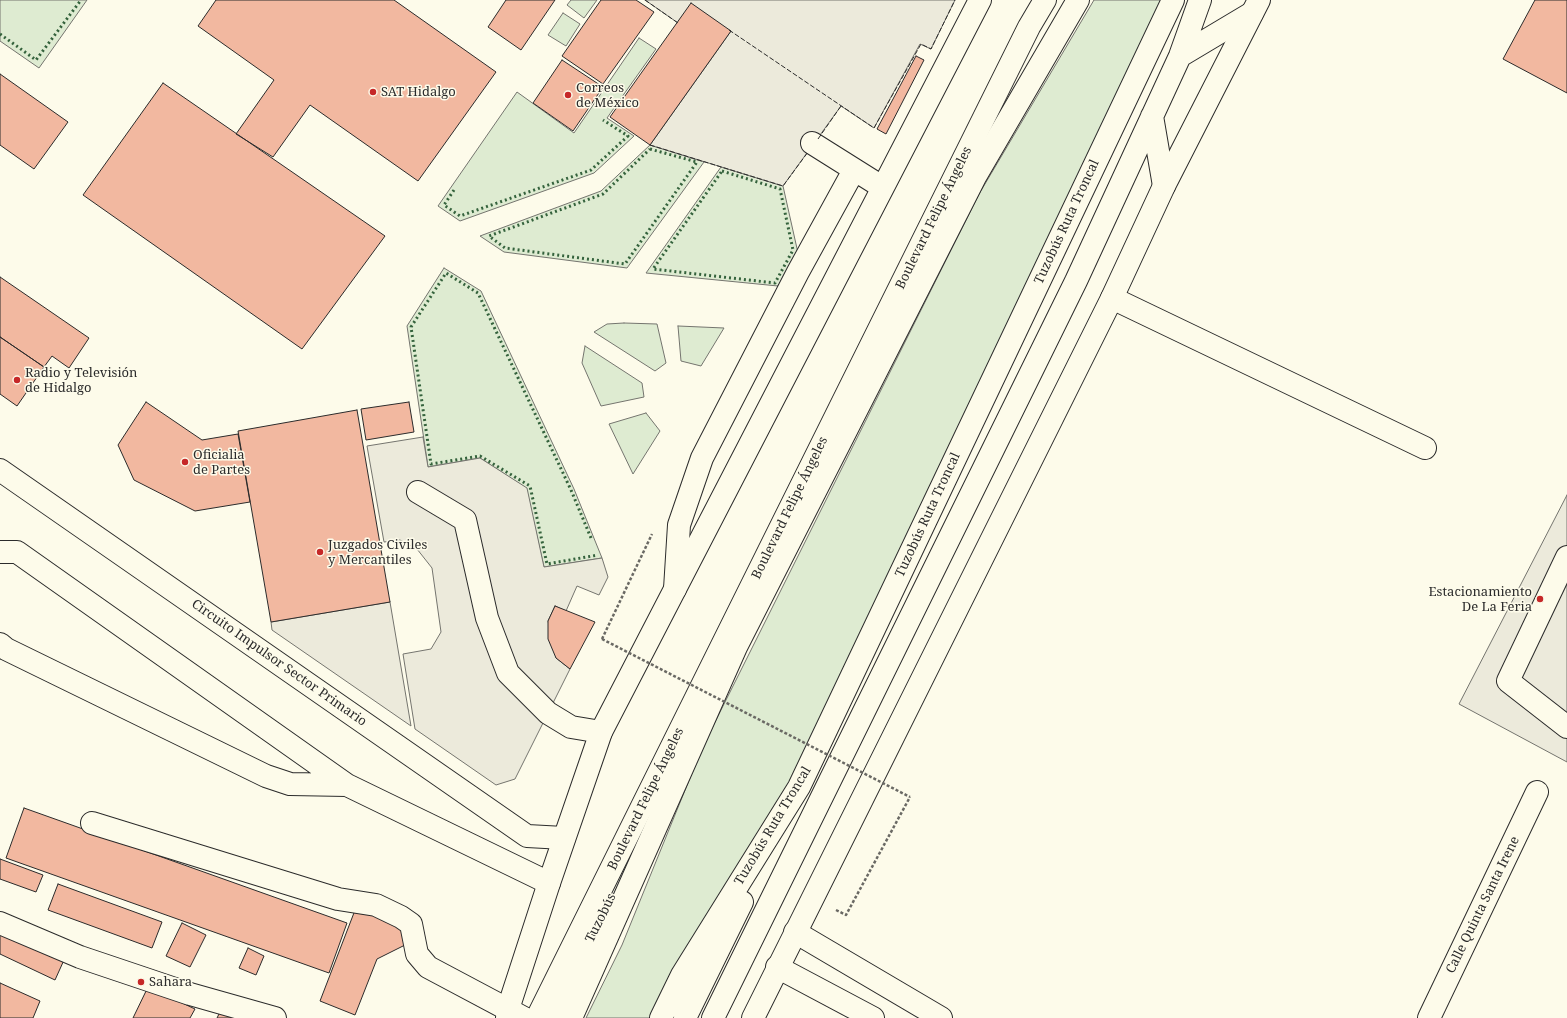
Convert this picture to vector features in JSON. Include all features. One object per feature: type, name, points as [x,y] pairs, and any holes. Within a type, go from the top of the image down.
[{"type":"main road","points":[[92,823],[338,899],[376,905],[401,917],[411,924],[417,954],[428,967],[513,1015],[549,883],[601,732],[980,0]]},
{"type":"main road","points":[[1029,26],[1041,0]]},
{"type":"main road","name":"Boulevard Felipe Ángeles","points":[[537,1018],[1029,26],[1045,0]]},
{"type":"main road","points":[[571,1018],[736,647],[975,177],[1078,0]]},
{"type":"main road","name":"Tuzobús Ruta Troncal","points":[[661,1018],[682,975],[799,787],[1173,0]]},
{"type":"main road","points":[[713,1018],[1076,281],[1180,56],[1200,0]]},
{"type":"main road","points":[[1180,56],[1256,6]]},
{"type":"main road","points":[[753,1018],[777,967],[1112,298],[1164,186],[1256,6]]},
{"type":"main road","points":[[1152,116],[1164,186]]},
{"type":"main road","points":[[812,143],[882,188]]},
{"type":"main road","points":[[675,589],[679,525],[702,458],[798,272],[854,170]]},
{"type":"main road","points":[[1112,298],[1425,448]]},
{"type":"main road","name":"Circuito Impulsor Sector Primario","points":[[0,470],[526,836],[564,838]]},
{"type":"main road","points":[[418,492],[465,520],[487,618],[508,673],[548,713],[571,727],[601,732]]},
{"type":"main road","points":[[0,552],[17,552],[347,785],[549,883]]},
{"type":"main road","points":[[1565,720],[1508,681],[1567,557]]},
{"type":"main road","points":[[0,644],[6,649],[266,776],[290,784],[347,785]]},
{"type":"main road","name":"Tuzobús","points":[[552,1018],[736,647]]},
{"type":"main road","points":[[685,1018],[799,787]]},
{"type":"main road","name":"Calle Quinta Santa Irene","points":[[1429,1018],[1537,792]]},
{"type":"main road","points":[[0,923],[80,957],[190,994],[275,1018]]},
{"type":"main road","points":[[795,932],[941,1018]]},
{"type":"main road","points":[[777,967],[873,1018]]},
{"type":"path","points":[[657,536],[651,533],[602,639],[910,797],[846,915],[832,908]]},
{"type":"path","points":[[618,655],[622,648]]},
{"type":"green space","points":[[0,0],[87,0],[39,68],[0,41]]},
{"type":"green space","points":[[571,0],[597,0],[584,18],[567,5]]},
{"type":"green space","points":[[1094,0],[1166,0],[794,784],[655,1018],[586,1018],[622,945],[703,746],[979,194]]},
{"type":"green space","points":[[563,13],[580,24],[566,46],[548,35]]},
{"type":"green space","points":[[639,38],[656,49],[607,118],[634,136],[594,173],[460,221],[438,206],[517,92],[574,133]]},
{"type":"green space","points":[[650,145],[704,162],[627,268],[504,252],[480,236],[601,191]]},
{"type":"green space","points":[[721,167],[783,186],[798,253],[778,286],[646,273]]},
{"type":"green space","points":[[444,268],[481,291],[574,489],[602,558],[544,567],[526,488],[480,458],[428,467],[407,326]]},
{"type":"green space","points":[[607,324],[657,324],[666,363],[655,371],[594,332]]},
{"type":"green space","points":[[678,326],[724,328],[701,366],[681,361]]},
{"type":"green space","points":[[585,346],[642,383],[644,397],[601,406],[582,363]]},
{"type":"green space","points":[[646,413],[660,431],[633,474],[609,424]]},
{"type":"shaded area","points":[[645,0],[955,0],[931,49],[920,44],[874,128],[841,106],[783,186],[650,145],[731,31],[678,23]]},
{"type":"shaded area","points":[[423,437],[428,467],[480,458],[527,488],[544,567],[602,558],[608,577],[599,595],[577,586],[566,611],[555,606],[548,621],[556,658],[570,669],[515,779],[496,785],[415,729],[403,654],[431,649],[441,632],[432,568],[417,549],[400,540],[384,542],[367,446]]},
{"type":"shaded area","name":"Estacionamiento De La Feria","points":[[1567,495],[1567,762],[1459,704]]},
{"type":"shaded area","points":[[390,602],[411,726],[272,630],[271,622]]},
{"type":"building","name":"SAT Hidalgo","points":[[216,0],[394,0],[496,72],[418,181],[310,105],[273,157],[236,134],[274,80],[198,26]]},
{"type":"building","points":[[506,0],[555,0],[521,50],[488,27]]},
{"type":"building","points":[[601,0],[636,0],[654,12],[603,84],[562,56]]},
{"type":"building","points":[[1535,0],[1567,0],[1567,93],[1503,59]]},
{"type":"building","points":[[691,3],[731,31],[650,145],[610,117]]},
{"type":"building","points":[[916,56],[924,60],[886,134],[877,129]]},
{"type":"building","name":"Correos de México","points":[[562,60],[603,87],[573,131],[533,103]]},
{"type":"building","points":[[0,74],[68,122],[34,169],[0,145]]},
{"type":"building","points":[[163,83],[385,236],[302,349],[83,195]]},
{"type":"building","points":[[0,277],[89,338],[69,368],[52,356],[44,367],[0,337]]},
{"type":"building","name":"Radio y Televisión de Hidalgo","points":[[0,337],[44,367],[17,406],[0,394]]},
{"type":"building","name":"Oficialia de Partes","points":[[146,402],[202,440],[238,434],[250,502],[195,511],[134,480],[118,445]]},
{"type":"building","points":[[409,402],[414,432],[366,440],[361,409]]},
{"type":"building","name":"Juzgados Civiles y Mercantiles","points":[[357,410],[390,602],[271,622],[238,431]]},
{"type":"building","points":[[555,606],[595,622],[570,669],[556,658],[548,639],[548,621]]},
{"type":"building","points":[[24,808],[347,923],[329,973],[6,858]]},
{"type":"building","points":[[0,859],[43,875],[36,892],[0,879]]},
{"type":"building","points":[[58,884],[162,922],[152,948],[48,910]]},
{"type":"building","points":[[357,905],[409,926],[409,943],[377,959],[355,1015],[320,1001]]},
{"type":"building","points":[[182,923],[206,935],[190,967],[166,956]]},
{"type":"building","points":[[0,930],[64,960],[55,980],[0,954]]},
{"type":"building","points":[[248,948],[264,956],[256,975],[239,968]]},
{"type":"building","points":[[0,983],[40,1001],[33,1018],[0,1018]]},
{"type":"building","points":[[148,987],[195,1009],[190,1018],[133,1018]]},
{"type":"building","points":[[221,1010],[237,1018],[217,1018]]},
{"type":"hedge","points":[[0,34],[36,60],[81,0]]},
{"type":"hedge","points":[[454,190],[444,205],[460,216],[591,170],[628,136],[603,120]]},
{"type":"hedge","points":[[650,149],[697,162],[625,264],[505,248],[489,236],[603,194],[650,149]]},
{"type":"hedge","points":[[722,171],[780,189],[793,250],[775,283],[653,269],[722,171]]},
{"type":"hedge","points":[[591,538],[571,490],[478,293],[446,273],[411,327],[431,464],[480,456],[530,486],[547,564],[598,555]]},
{"type":"fence","points":[[645,0],[678,22]]},
{"type":"fence","points":[[729,30],[874,128],[921,44],[931,49],[955,0]]},
{"type":"fence","points":[[818,139],[841,106]]},
{"type":"fence","points":[[650,145],[783,186],[808,152]]},
{"type":"place","name":"SAT Hidalgo","points":[[373,92]]},
{"type":"place","name":"Correos de México","points":[[568,95]]},
{"type":"place","name":"Radio y Televisión de Hidalgo","points":[[17,380]]},
{"type":"place","name":"Oficialia de Partes","points":[[185,462]]},
{"type":"place","name":"Juzgados Civiles y Mercantiles","points":[[320,552]]},
{"type":"place","name":"Estacionamiento De La Feria","points":[[1540,599]]},
{"type":"place","name":"Sahara","points":[[141,982]]}]
